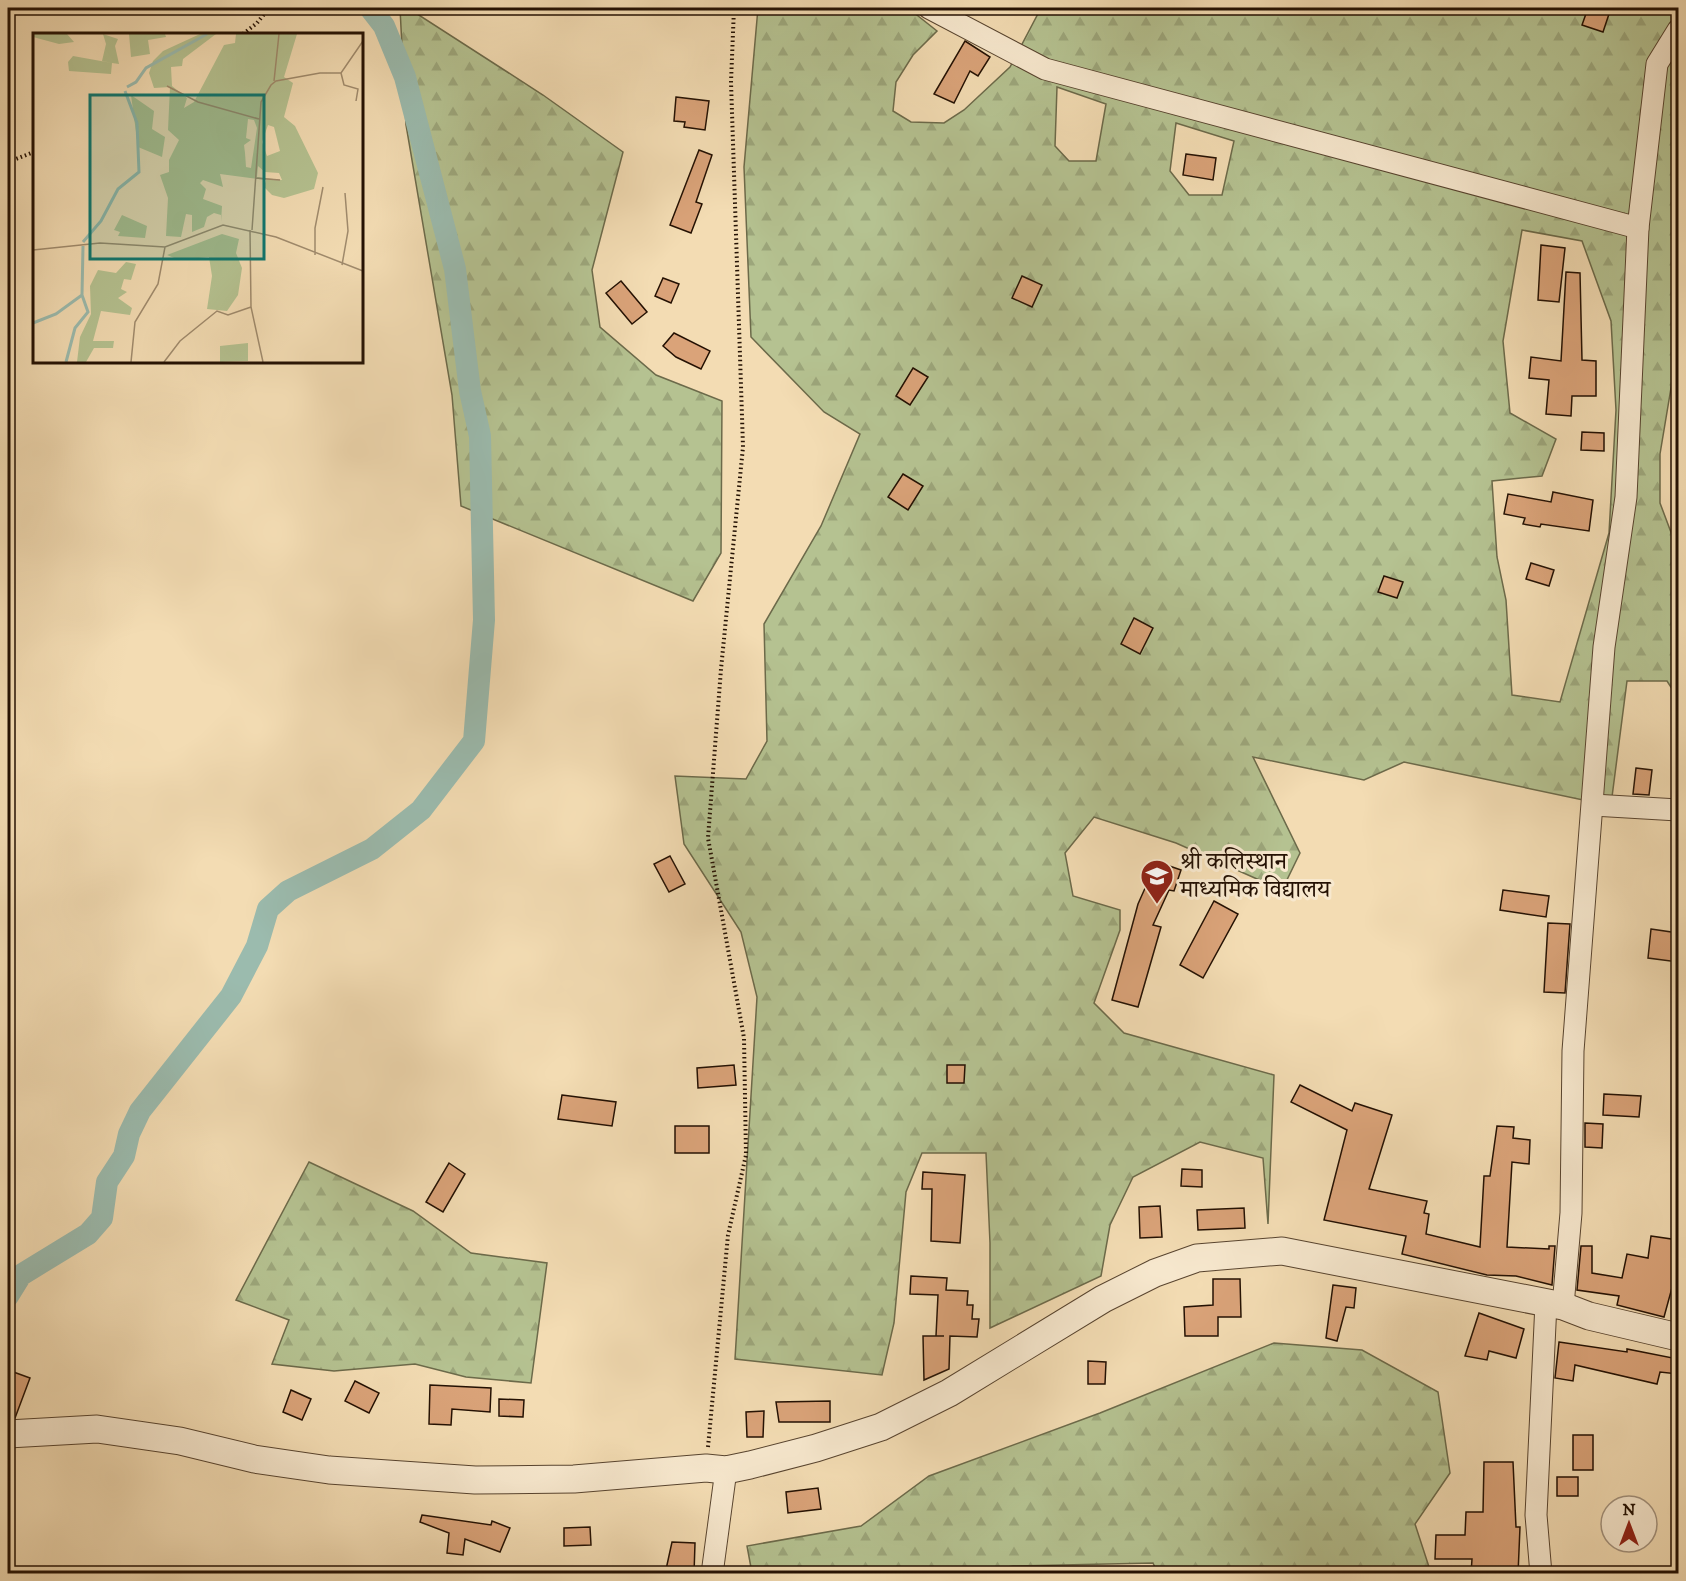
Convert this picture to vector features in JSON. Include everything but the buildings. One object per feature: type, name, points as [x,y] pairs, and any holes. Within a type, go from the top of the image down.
[{"type":"street","points":[[929,8],[1045,69],[1638,228]]},
{"type":"street","points":[[1541,1574],[1536,1515],[1555,1305],[1571,1213],[1573,1051],[1604,647],[1626,497],[1638,228],[1657,64],[1678,30]]},
{"type":"street","points":[[1593,804],[1678,810]]},
{"type":"street","points":[[8,1434],[97,1429],[180,1441],[254,1459],[329,1470],[475,1480],[574,1479],[716,1469],[816,1448],[881,1427],[949,1393],[1104,1299],[1155,1273],[1197,1258],[1282,1251],[1555,1305],[1589,1316],[1678,1337]]},
{"type":"street","points":[[712,1574],[716,1469]]},
{"type":"path","points":[[244,33],[258,23],[269,8]]},
{"type":"path","points":[[716,1469],[728,1235],[746,1155],[744,1038],[708,838],[721,669],[743,447],[731,82],[734,8]]},
{"type":"path","points":[[8,162],[33,152]]},
{"type":"green space","points":[[400,8],[408,8],[543,95],[623,152],[592,270],[600,327],[656,375],[722,401],[721,553],[693,601],[461,506],[452,395],[406,125]]},
{"type":"green space","points":[[758,8],[908,8],[937,31],[913,55],[896,82],[893,111],[911,122],[944,123],[964,110],[1010,67],[1041,8],[1678,8],[1678,346],[1660,454],[1660,503],[1678,551],[1678,698],[1667,681],[1627,681],[1612,797],[1678,812],[1678,820],[1404,762],[1364,780],[1253,757],[1300,853],[1282,890],[1176,843],[1094,817],[1065,853],[1073,896],[1120,910],[1120,930],[1094,1003],[1124,1033],[1274,1075],[1268,1224],[1263,1158],[1200,1142],[1133,1177],[1110,1225],[1101,1276],[990,1328],[990,1243],[986,1153],[922,1153],[906,1192],[894,1323],[882,1375],[735,1359],[757,997],[741,932],[684,844],[675,776],[746,779],[767,741],[764,624],[821,526],[860,434],[824,412],[751,337],[744,167]],"holes":[[[1057,87],[1106,104],[1096,161],[1069,161],[1055,146]],[[1176,123],[1234,141],[1222,195],[1189,195],[1170,171]],[[1522,230],[1582,241],[1611,321],[1616,410],[1609,533],[1560,702],[1512,695],[1506,600],[1497,557],[1492,481],[1542,476],[1556,439],[1510,413],[1503,341]]]},
{"type":"green space","points":[[309,1162],[413,1211],[471,1253],[547,1263],[531,1383],[466,1377],[415,1364],[334,1371],[272,1364],[289,1320],[236,1300]]},
{"type":"green space","points":[[1274,1343],[1362,1350],[1438,1392],[1450,1473],[1415,1524],[1431,1573],[1158,1574],[1153,1563],[1013,1566],[967,1574],[752,1573],[747,1546],[861,1526],[929,1476],[1100,1413]]},
{"type":"waterway","points":[[8,1296],[21,1275],[88,1234],[102,1218],[107,1182],[124,1156],[129,1134],[140,1111],[231,996],[257,946],[268,909],[288,891],[372,849],[421,810],[474,741],[484,620],[480,436],[470,391],[455,269],[405,77],[384,26],[370,8]]},
{"type":"place","name":"श्री कलिस्थान माध्यमिक विद्यालय","points":[[1157,905]]}]
